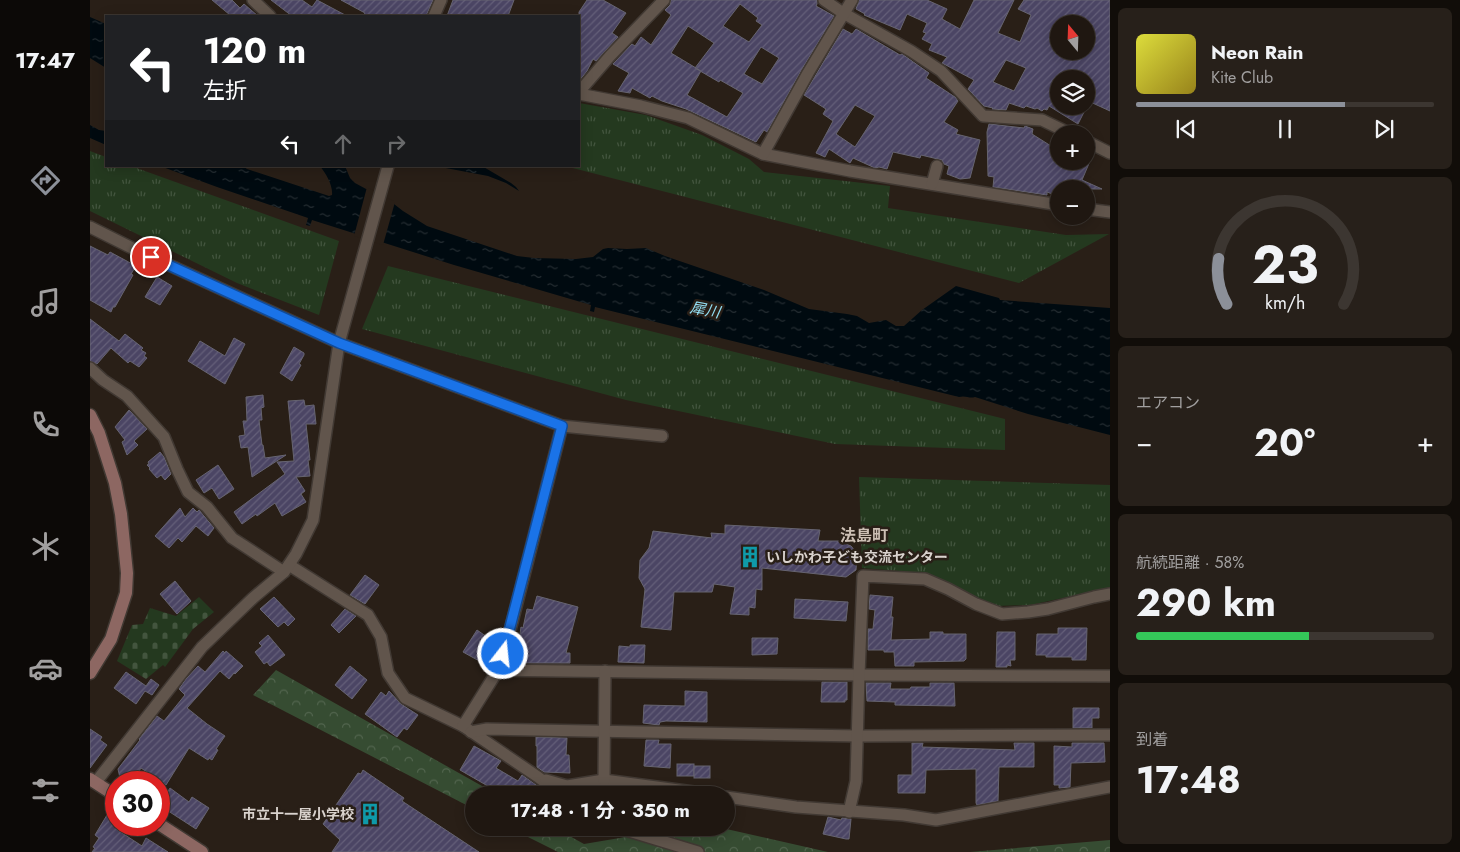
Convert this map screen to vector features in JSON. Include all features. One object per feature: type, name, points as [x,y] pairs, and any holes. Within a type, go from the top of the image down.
[{"type":"street","points":[[253,0],[269,15]]},
{"type":"street","points":[[434,15],[441,0]]},
{"type":"street","points":[[580,92],[610,56],[664,0]]},
{"type":"street","points":[[824,0],[843,13],[911,51],[941,71],[983,116],[1042,120],[1052,125]]},
{"type":"street","points":[[763,154],[808,73],[852,0]]},
{"type":"street","points":[[580,93],[688,118],[763,154],[850,171],[1050,204]]},
{"type":"street","points":[[1095,146],[1110,153]]},
{"type":"street","points":[[932,184],[937,166]]},
{"type":"street","points":[[105,789],[93,781],[202,647],[253,598],[287,569],[313,520],[340,341],[388,167]]},
{"type":"street","points":[[1095,210],[1110,212]]},
{"type":"street","points":[[90,227],[134,249],[340,341],[562,426],[662,436]]},
{"type":"street","points":[[90,368],[103,380],[127,396],[164,437],[188,492],[207,507],[232,538],[368,616],[381,637],[388,673],[406,698],[467,729],[550,786]]},
{"type":"street","points":[[90,415],[99,433],[115,483],[125,546],[127,573],[126,593],[111,639],[90,673]]},
{"type":"street","points":[[467,729],[498,670],[508,638],[562,426]]},
{"type":"street","points":[[849,812],[856,781],[858,675],[863,576],[925,579],[976,604],[1002,614],[1028,612],[1110,594]]},
{"type":"street","points":[[498,670],[1110,676]]},
{"type":"street","points":[[604,780],[605,671]]},
{"type":"street","points":[[467,729],[858,736],[1110,735]]},
{"type":"street","points":[[538,777],[567,786],[604,780],[649,786]]},
{"type":"street","points":[[735,798],[796,807],[904,815],[936,820],[1110,787]]},
{"type":"street","points":[[170,831],[202,852]]},
{"type":"street","points":[[645,836],[698,852]]},
{"type":"green space","points":[[580,103],[646,115],[702,135],[749,159],[764,172],[890,186],[888,208],[1066,235],[1109,234],[1019,283],[569,167],[580,167]]},
{"type":"green space","points":[[90,151],[105,157],[105,167],[134,167],[339,241],[319,315],[237,283],[90,211]]},
{"type":"green space","points":[[388,266],[1005,419],[1005,450],[835,444],[626,400],[362,329]]},
{"type":"green space","points":[[859,477],[1110,485],[1110,588],[1030,605],[995,606],[935,578],[900,571],[862,568]]},
{"type":"green space","points":[[199,597],[214,612],[193,629],[165,667],[163,665],[146,679],[117,661],[132,625],[143,624],[150,608],[176,616]]},
{"type":"green space","points":[[276,670],[482,786],[465,786],[465,804],[253,695]]},
{"type":"green space","points":[[735,831],[828,852],[558,852],[526,836],[570,836],[584,844],[632,836],[735,836]]},
{"type":"green space","points":[[1110,840],[1110,852],[970,852]]},
{"type":"water","points":[[90,17],[105,24],[105,67],[90,58]]},
{"type":"water","points":[[90,125],[105,131],[105,145],[90,138]]},
{"type":"water","name":"犀川","points":[[163,167],[244,167],[329,196],[332,195],[331,187],[321,167],[345,167],[350,178],[355,183],[394,204],[427,226],[517,256],[576,259],[593,257],[603,249],[608,248],[646,248],[764,290],[809,309],[857,316],[869,323],[886,320],[896,326],[904,326],[922,310],[956,286],[999,298],[1000,300],[1110,308],[1110,435],[1028,414],[975,397],[959,397],[595,307],[594,312],[590,311],[591,305],[454,265],[312,220],[310,226],[306,225],[308,218]]},
{"type":"water","points":[[440,167],[484,167],[511,183],[519,191],[506,183],[488,176]]},
{"type":"pier","points":[[367,187],[395,202],[383,245],[354,236]]},
{"type":"building","points":[[212,0],[232,0],[240,8],[244,4],[257,15],[232,14],[230,15]]},
{"type":"building","points":[[271,0],[302,0],[312,7],[317,0],[345,15],[291,15]]},
{"type":"building","points":[[341,0],[433,0],[426,15],[364,15],[365,13]]},
{"type":"building","points":[[453,0],[514,0],[508,15],[447,15]]},
{"type":"building","points":[[587,0],[603,0],[626,13],[612,33],[618,37],[596,61],[593,59],[580,80],[580,15],[579,12]]},
{"type":"building","points":[[671,0],[817,0],[816,6],[834,16],[767,132],[764,130],[756,142],[686,109],[652,96],[650,98],[632,88],[630,93],[618,91],[629,73],[613,64],[632,44],[635,46],[641,37],[651,45],[671,15],[665,10],[670,5]],"holes":[[[740,4],[758,18],[756,21],[762,25],[749,42],[723,26]],[[688,26],[714,43],[695,68],[671,53]],[[761,47],[779,58],[762,84],[744,74]],[[701,71],[719,82],[720,80],[743,93],[727,117],[687,95]]]},
{"type":"building","points":[[859,0],[927,0],[947,9],[942,19],[960,29],[974,0],[1014,0],[998,33],[1020,42],[1031,15],[1018,9],[1024,0],[1110,0],[1110,111],[1095,104],[1095,70],[1050,70],[1050,107],[1047,110],[1044,109],[1042,111],[1026,106],[1024,108],[1009,103],[1006,110],[992,109],[984,106],[968,89],[974,80],[942,63],[947,57],[929,50],[932,44],[922,39],[926,33],[923,32],[927,23],[907,14],[900,30],[856,9]],"holes":[[[1006,60],[1026,68],[1014,91],[993,82]]]},
{"type":"building","points":[[843,29],[852,34],[856,29],[900,55],[902,54],[929,73],[926,78],[955,97],[958,101],[944,122],[958,130],[956,134],[980,140],[970,178],[960,179],[947,174],[949,166],[944,164],[942,160],[921,155],[920,158],[893,152],[887,169],[875,168],[853,158],[850,163],[829,149],[825,157],[816,153],[833,121],[823,114],[826,109],[804,95]],"holes":[[[855,105],[875,116],[855,147],[836,134]]]},
{"type":"building","points":[[1064,115],[1082,115],[1078,124]]},
{"type":"building","points":[[989,124],[1024,128],[1025,126],[1033,129],[1032,134],[1050,145],[1050,170],[1086,170],[1082,180],[1050,180],[1050,193],[1047,192],[1047,195],[993,187],[994,177],[988,176],[987,132]]},
{"type":"building","points":[[90,246],[108,255],[110,252],[136,266],[131,274],[133,275],[111,312],[90,300]]},
{"type":"building","points":[[157,277],[172,286],[160,305],[145,297]]},
{"type":"building","points":[[90,319],[119,341],[125,334],[143,348],[141,350],[146,353],[144,356],[147,358],[139,367],[130,361],[128,363],[111,348],[97,364],[90,361]]},
{"type":"building","points":[[234,338],[245,344],[225,384],[188,361],[200,341],[225,356]]},
{"type":"building","points":[[294,347],[304,353],[304,355],[292,381],[280,373]]},
{"type":"building","points":[[263,395],[262,420],[259,420],[265,458],[286,455],[252,477],[248,447],[241,448],[239,436],[245,435],[243,421],[247,421],[246,397]]},
{"type":"building","points":[[304,400],[305,406],[314,405],[316,424],[306,424],[310,476],[296,477],[305,491],[301,494],[306,502],[282,516],[275,503],[242,524],[234,512],[285,474],[277,462],[294,461],[288,401]]},
{"type":"building","points":[[129,410],[147,429],[134,441],[138,445],[127,455],[122,442],[125,440],[115,427]]},
{"type":"building","points":[[160,452],[171,474],[165,480],[161,475],[157,478],[147,465]]},
{"type":"building","points":[[218,465],[234,489],[219,499],[212,488],[204,493],[196,480]]},
{"type":"building","points":[[180,508],[185,517],[193,508],[197,512],[199,510],[214,528],[208,536],[196,526],[182,542],[178,538],[169,548],[155,536]]},
{"type":"building","name":"いしかわ子ども交流センター","points":[[725,525],[820,530],[818,541],[839,541],[851,546],[857,553],[856,570],[846,577],[762,568],[762,590],[756,589],[755,608],[749,607],[749,615],[730,614],[735,587],[714,584],[712,592],[674,592],[671,630],[641,627],[645,589],[639,578],[640,560],[649,548],[653,531],[712,538],[711,533],[725,534]]},
{"type":"building","points":[[365,575],[379,585],[365,604],[350,595]]},
{"type":"building","points":[[175,581],[191,601],[177,614],[160,594]]},
{"type":"building","points":[[870,595],[893,597],[891,640],[930,639],[930,632],[966,634],[966,659],[964,661],[914,662],[914,666],[895,666],[894,652],[868,650],[868,629],[873,629],[875,610],[869,609]]},
{"type":"building","points":[[537,596],[578,607],[566,653],[570,653],[570,663],[515,663],[515,651],[518,648],[521,627],[523,628],[527,609],[533,610]]},
{"type":"building","points":[[274,597],[295,619],[288,626],[284,622],[278,627],[260,609]]},
{"type":"building","points":[[795,599],[848,602],[846,621],[794,618]]},
{"type":"building","points":[[345,609],[356,616],[339,633],[331,625]]},
{"type":"building","points":[[1058,628],[1087,628],[1086,660],[1072,660],[1072,657],[1036,655],[1037,634],[1058,634]]},
{"type":"building","points":[[477,630],[487,637],[484,642],[497,650],[491,661],[484,657],[481,662],[463,652]]},
{"type":"building","points":[[997,632],[1015,632],[1015,660],[1010,660],[1011,666],[996,667]]},
{"type":"building","points":[[268,635],[285,655],[270,666],[267,662],[264,664],[255,652],[262,646],[259,643]]},
{"type":"building","points":[[752,638],[778,638],[777,654],[752,655]]},
{"type":"building","points":[[630,645],[645,645],[644,663],[618,662],[619,646],[630,647]]},
{"type":"building","points":[[223,651],[225,653],[226,651],[243,666],[229,679],[220,671],[187,708],[225,736],[216,749],[218,750],[212,760],[209,758],[208,760],[189,748],[170,779],[170,771],[145,771],[141,768],[139,771],[118,771],[139,739],[157,716],[164,721],[185,695],[179,689],[186,679],[198,666],[205,672]]},
{"type":"building","points":[[350,666],[367,680],[352,699],[335,685]]},
{"type":"building","points":[[126,672],[146,686],[151,679],[159,685],[152,695],[145,691],[136,704],[114,688]]},
{"type":"building","points":[[822,682],[847,682],[847,700],[845,702],[821,702]]},
{"type":"building","points":[[866,683],[891,683],[890,689],[910,689],[911,687],[930,687],[930,683],[954,683],[955,706],[895,705],[895,702],[867,701]]},
{"type":"building","points":[[389,691],[401,704],[418,715],[407,730],[404,728],[397,737],[365,714],[381,692],[386,696]]},
{"type":"building","points":[[685,691],[707,692],[707,722],[666,721],[660,722],[659,725],[643,723],[644,705],[685,706]]},
{"type":"building","points":[[1073,708],[1099,708],[1099,718],[1092,718],[1092,728],[1073,728]]},
{"type":"building","points":[[90,729],[102,737],[100,740],[107,745],[90,768]]},
{"type":"building","points":[[536,737],[567,738],[566,755],[569,755],[570,773],[544,772],[537,767]]},
{"type":"building","points":[[646,740],[659,740],[658,744],[671,744],[670,768],[644,766]]},
{"type":"building","points":[[912,743],[923,743],[922,747],[1015,750],[1014,743],[1034,743],[1034,767],[999,767],[998,801],[977,805],[976,769],[926,770],[925,793],[898,793],[898,775],[912,775]]},
{"type":"building","points":[[1072,743],[1104,743],[1105,762],[1071,763],[1070,787],[1059,788],[1059,785],[1054,785],[1054,746],[1072,747]]},
{"type":"building","points":[[474,746],[501,761],[496,768],[518,781],[522,775],[538,786],[488,786],[460,770]]},
{"type":"building","points":[[677,764],[694,764],[694,776],[677,776]]},
{"type":"building","points":[[694,766],[710,766],[710,778],[694,778]]},
{"type":"building","name":"市立十一屋小学校","points":[[363,770],[404,798],[402,801],[479,852],[332,852],[340,840],[323,824],[358,773],[361,774]]},
{"type":"building","points":[[170,788],[189,802],[192,797],[209,808],[196,829],[170,812]]},
{"type":"building","points":[[828,817],[841,820],[842,818],[851,819],[849,839],[823,834]]},
{"type":"building","points":[[105,818],[105,836],[127,836],[142,846],[146,838],[168,852],[92,852],[99,838],[95,835]]},
{"type":"place","name":"いしかわ子ども交流センター","points":[[750,557]]},
{"type":"place","name":"市立十一屋小学校","points":[[370,814]]},
{"type":"district","name":"法島町","points":[[864,535]]},
{"type":"route","points":[[151,257],[339,343],[562,426],[503,654]]}]
